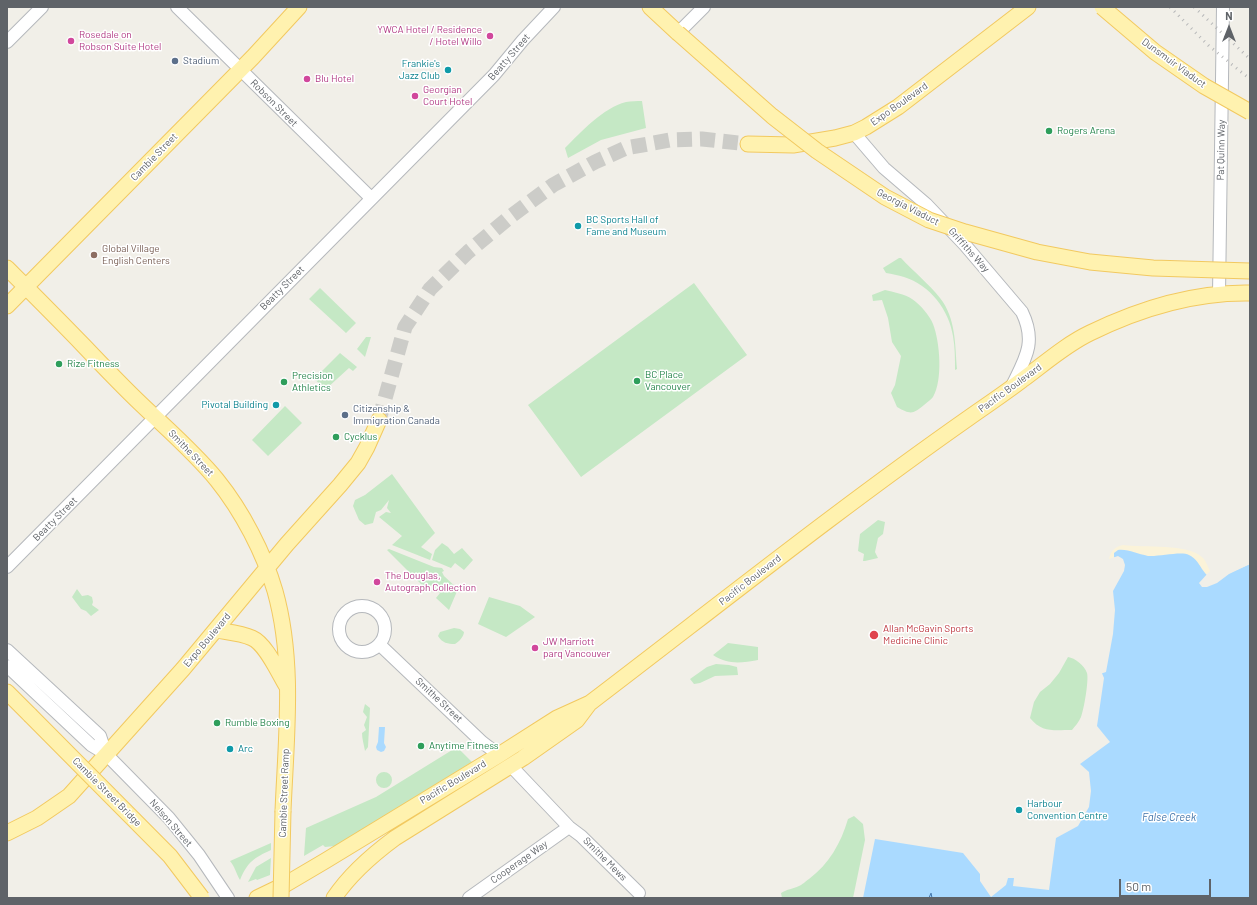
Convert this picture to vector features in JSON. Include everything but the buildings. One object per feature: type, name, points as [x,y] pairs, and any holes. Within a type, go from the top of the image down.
[{"type":"main road","name":"Cambie Street","points":[[7,306],[299,7]]},
{"type":"main road","name":"Georgia Viaduct","points":[[650,7],[772,116],[817,151],[886,197],[929,220],[965,232],[1037,252],[1090,262],[1153,268],[1250,271]]},
{"type":"main road","name":"Expo Boulevard","points":[[748,144],[793,145],[835,138],[854,133],[894,110],[1028,7]]},
{"type":"main road","name":"Dunsmuir Viaduct","points":[[1102,7],[1168,60],[1204,86],[1250,112]]},
{"type":"main road","name":"Smithe Street","points":[[7,268],[201,463],[218,481],[241,515],[268,568],[275,591],[281,618],[287,688]]},
{"type":"main road","name":"Pacific Boulevard","points":[[257,898],[286,884],[325,861],[557,718],[590,703],[894,470],[1011,389],[1065,347],[1122,318],[1164,304],[1219,294],[1250,293]]},
{"type":"main road","name":"Expo Boulevard","points":[[7,833],[37,818],[69,796],[183,669],[358,463],[368,447],[379,420]]},
{"type":"main road","points":[[216,630],[247,636],[258,641],[265,650],[287,688]]},
{"type":"main road","name":"Cambie Street Ramp","points":[[280,898],[287,688]]},
{"type":"main road","name":"Cambie Street Bridge","points":[[7,692],[165,851],[202,898]]},
{"type":"main road","points":[[334,898],[350,877],[379,850],[395,838],[511,766],[577,720],[590,703]]},
{"type":"street","points":[[7,42],[42,7]]},
{"type":"street","name":"Robson Street","points":[[177,7],[302,132],[371,198]]},
{"type":"street","name":"Beatty Street","points":[[7,567],[494,75],[523,40],[554,7]]},
{"type":"street","points":[[678,33],[704,7]]},
{"type":"street","name":"Pat Quinn Way","points":[[1219,294],[1224,7]]},
{"type":"street","name":"Griffiths Way","points":[[854,133],[884,168],[926,204],[965,245],[1022,312],[1027,322],[1030,335],[1028,352],[1011,389]]},
{"type":"street","name":"Smithe Street","points":[[380,645],[482,742],[499,755]]},
{"type":"street","name":"Nelson Street","points":[[7,650],[100,736],[106,754]]},
{"type":"street","name":"Nelson Street","points":[[7,666],[91,745],[106,754],[154,802],[181,832],[228,898]]},
{"type":"street","points":[[511,766],[569,827]]},
{"type":"street","name":"Smithe Mews","points":[[569,827],[582,836],[639,893]]},
{"type":"street","name":"Cooperage Way","points":[[469,898],[569,827]]},
{"type":"green space","points":[[632,101],[642,101],[646,128],[601,140],[568,158],[565,148],[585,128],[601,115],[617,105]]},
{"type":"green space","points":[[901,258],[931,288],[945,306],[954,332],[957,369],[955,370],[954,344],[951,326],[943,308],[930,292],[922,286],[902,276],[886,273],[883,268]]},
{"type":"green space","points":[[694,283],[747,355],[581,477],[528,405]]},
{"type":"green space","points":[[320,288],[356,323],[346,333],[309,299]]},
{"type":"green space","points":[[885,290],[899,293],[915,301],[930,317],[935,332],[939,351],[939,371],[936,390],[931,399],[914,412],[909,412],[897,407],[891,393],[895,385],[901,356],[892,342],[888,318],[882,300],[873,301],[872,295]]},
{"type":"green space","points":[[366,337],[371,337],[365,357],[357,349]]},
{"type":"green space","points":[[340,353],[357,367],[353,371],[349,368],[326,389],[314,379]]},
{"type":"green space","points":[[285,406],[302,423],[268,456],[252,440]]},
{"type":"green space","points":[[392,474],[435,533],[421,547],[432,554],[430,560],[392,545],[402,536],[379,517],[386,512],[391,513],[387,508],[389,500],[381,510],[376,512],[373,523],[365,525],[359,520],[353,506],[355,500],[365,495]]},
{"type":"green space","points":[[878,520],[885,522],[883,534],[878,538],[875,552],[878,558],[863,561],[864,554],[858,551],[860,534]]},
{"type":"green space","points":[[442,543],[454,554],[462,548],[473,560],[464,570],[455,563],[451,568],[432,560],[435,550]]},
{"type":"green space","points":[[389,549],[434,567],[442,568],[444,571],[442,572],[444,576],[458,589],[449,610],[436,598],[440,593],[432,585],[427,590],[387,550]]},
{"type":"green space","points":[[77,589],[82,596],[88,595],[92,597],[92,605],[99,610],[91,616],[86,611],[81,609],[72,597]]},
{"type":"green space","points":[[489,597],[520,606],[535,617],[506,637],[478,624]]},
{"type":"green space","points":[[454,628],[460,629],[464,632],[461,639],[455,644],[445,643],[438,636],[440,632]]},
{"type":"green space","points":[[728,643],[758,647],[758,660],[729,662],[713,655]]},
{"type":"green space","points":[[1068,657],[1079,662],[1087,673],[1086,695],[1081,717],[1072,730],[1049,730],[1039,726],[1030,718],[1034,702],[1040,692],[1050,684],[1059,673]]},
{"type":"green space","points":[[716,664],[737,667],[738,675],[715,676],[700,683],[694,684],[690,679],[707,667]]},
{"type":"green space","points":[[365,704],[370,708],[368,747],[365,751],[362,733],[366,730],[364,725],[367,717],[363,712]]},
{"type":"green space","points":[[457,747],[472,762],[335,846],[325,847],[323,845],[304,856],[306,828],[376,797]]},
{"type":"green space","points":[[384,772],[391,777],[392,780],[387,787],[384,788],[377,783],[376,780],[381,773]]},
{"type":"green space","points":[[854,816],[863,824],[865,840],[853,898],[782,898],[781,893],[801,885],[823,867],[838,845],[848,819]]},
{"type":"green space","points":[[271,843],[271,850],[252,861],[246,868],[240,880],[230,861]]},
{"type":"green space","points":[[271,858],[270,875],[248,882],[256,867]]},
{"type":"sand","points":[[1123,545],[1177,548],[1196,553],[1204,559],[1210,571],[1199,583],[1202,587],[1214,584],[1238,569],[1250,564],[1250,576],[1236,580],[1220,590],[1208,592],[1197,591],[1183,579],[1178,584],[1125,585],[1114,596],[1113,591],[1123,573],[1124,564],[1118,556],[1109,559],[1114,549]]},
{"type":"water","name":"False Creek","points":[[1118,550],[1148,556],[1189,555],[1197,561],[1207,575],[1216,579],[1250,564],[1250,898],[863,898],[875,839],[963,853],[980,874],[980,881],[991,897],[1006,885],[1008,878],[1014,878],[1013,886],[1049,890],[1056,838],[1078,826],[1089,807],[1091,791],[1089,772],[1080,764],[1110,742],[1097,726],[1104,678],[1101,671],[1111,591],[1121,568],[1120,561],[1114,557],[1114,553]]},
{"type":"water","points":[[379,727],[385,727],[384,743],[386,747],[384,751],[381,752],[377,750],[376,747],[378,742]]},
{"type":"pier","points":[[1118,556],[1123,559],[1125,565],[1124,571],[1113,591],[1115,610],[1113,634],[1106,672],[1100,674],[1097,659],[1109,591],[1119,568],[1118,563],[1112,558]]},
{"type":"pier","points":[[1250,562],[1250,564],[1229,574],[1217,583],[1207,587],[1202,587],[1199,583],[1208,573],[1211,576],[1216,577]]},
{"type":"ferry route","points":[[931,893],[932,898]]},
{"type":"ferry route","points":[[929,898],[931,893]]},
{"type":"tunnel","points":[[379,420],[405,327],[430,289],[468,252],[511,216],[553,185],[595,162],[626,148],[670,140],[702,139],[748,144]]},
{"type":"railway","points":[[1170,7],[1209,46],[1250,79]]},
{"type":"railway","points":[[1194,7],[1250,59]]},
{"type":"place","name":"YWCA Hotel / Residence / Hotel Willo","points":[[490,36]]},
{"type":"place","name":"Rosedale on Robson Suite Hotel","points":[[71,41]]},
{"type":"place","name":"Stadium","points":[[175,61]]},
{"type":"place","name":"Frankie's Jazz Club","points":[[448,70]]},
{"type":"place","name":"Blu Hotel","points":[[307,79]]},
{"type":"place","name":"Georgian Court Hotel","points":[[415,96]]},
{"type":"place","name":"Rogers Arena","points":[[1049,131]]},
{"type":"place","name":"BC Sports Hall of Fame and Museum","points":[[578,226]]},
{"type":"place","name":"Global Village English Centers","points":[[94,255]]},
{"type":"place","name":"Rize Fitness","points":[[59,364]]},
{"type":"place","name":"BC Place Vancouver","points":[[637,381]]},
{"type":"place","name":"Precision Athletics","points":[[284,382]]},
{"type":"place","name":"Pivotal Building","points":[[276,405]]},
{"type":"place","name":"Citizenship & Immigration Canada","points":[[345,415]]},
{"type":"place","name":"Cycklus","points":[[336,437]]},
{"type":"place","name":"The Douglas, Autograph Collection","points":[[377,582]]},
{"type":"place","name":"Allan McGavin Sports Medicine Clinic","points":[[874,635]]},
{"type":"place","name":"JW Marriott parq Vancouver","points":[[535,648]]},
{"type":"place","name":"Rumble Boxing","points":[[217,723]]},
{"type":"place","name":"Anytime Fitness","points":[[421,746]]},
{"type":"place","name":"Arc","points":[[230,749]]},
{"type":"place","name":"Harbour Convention Centre","points":[[1019,810]]}]
